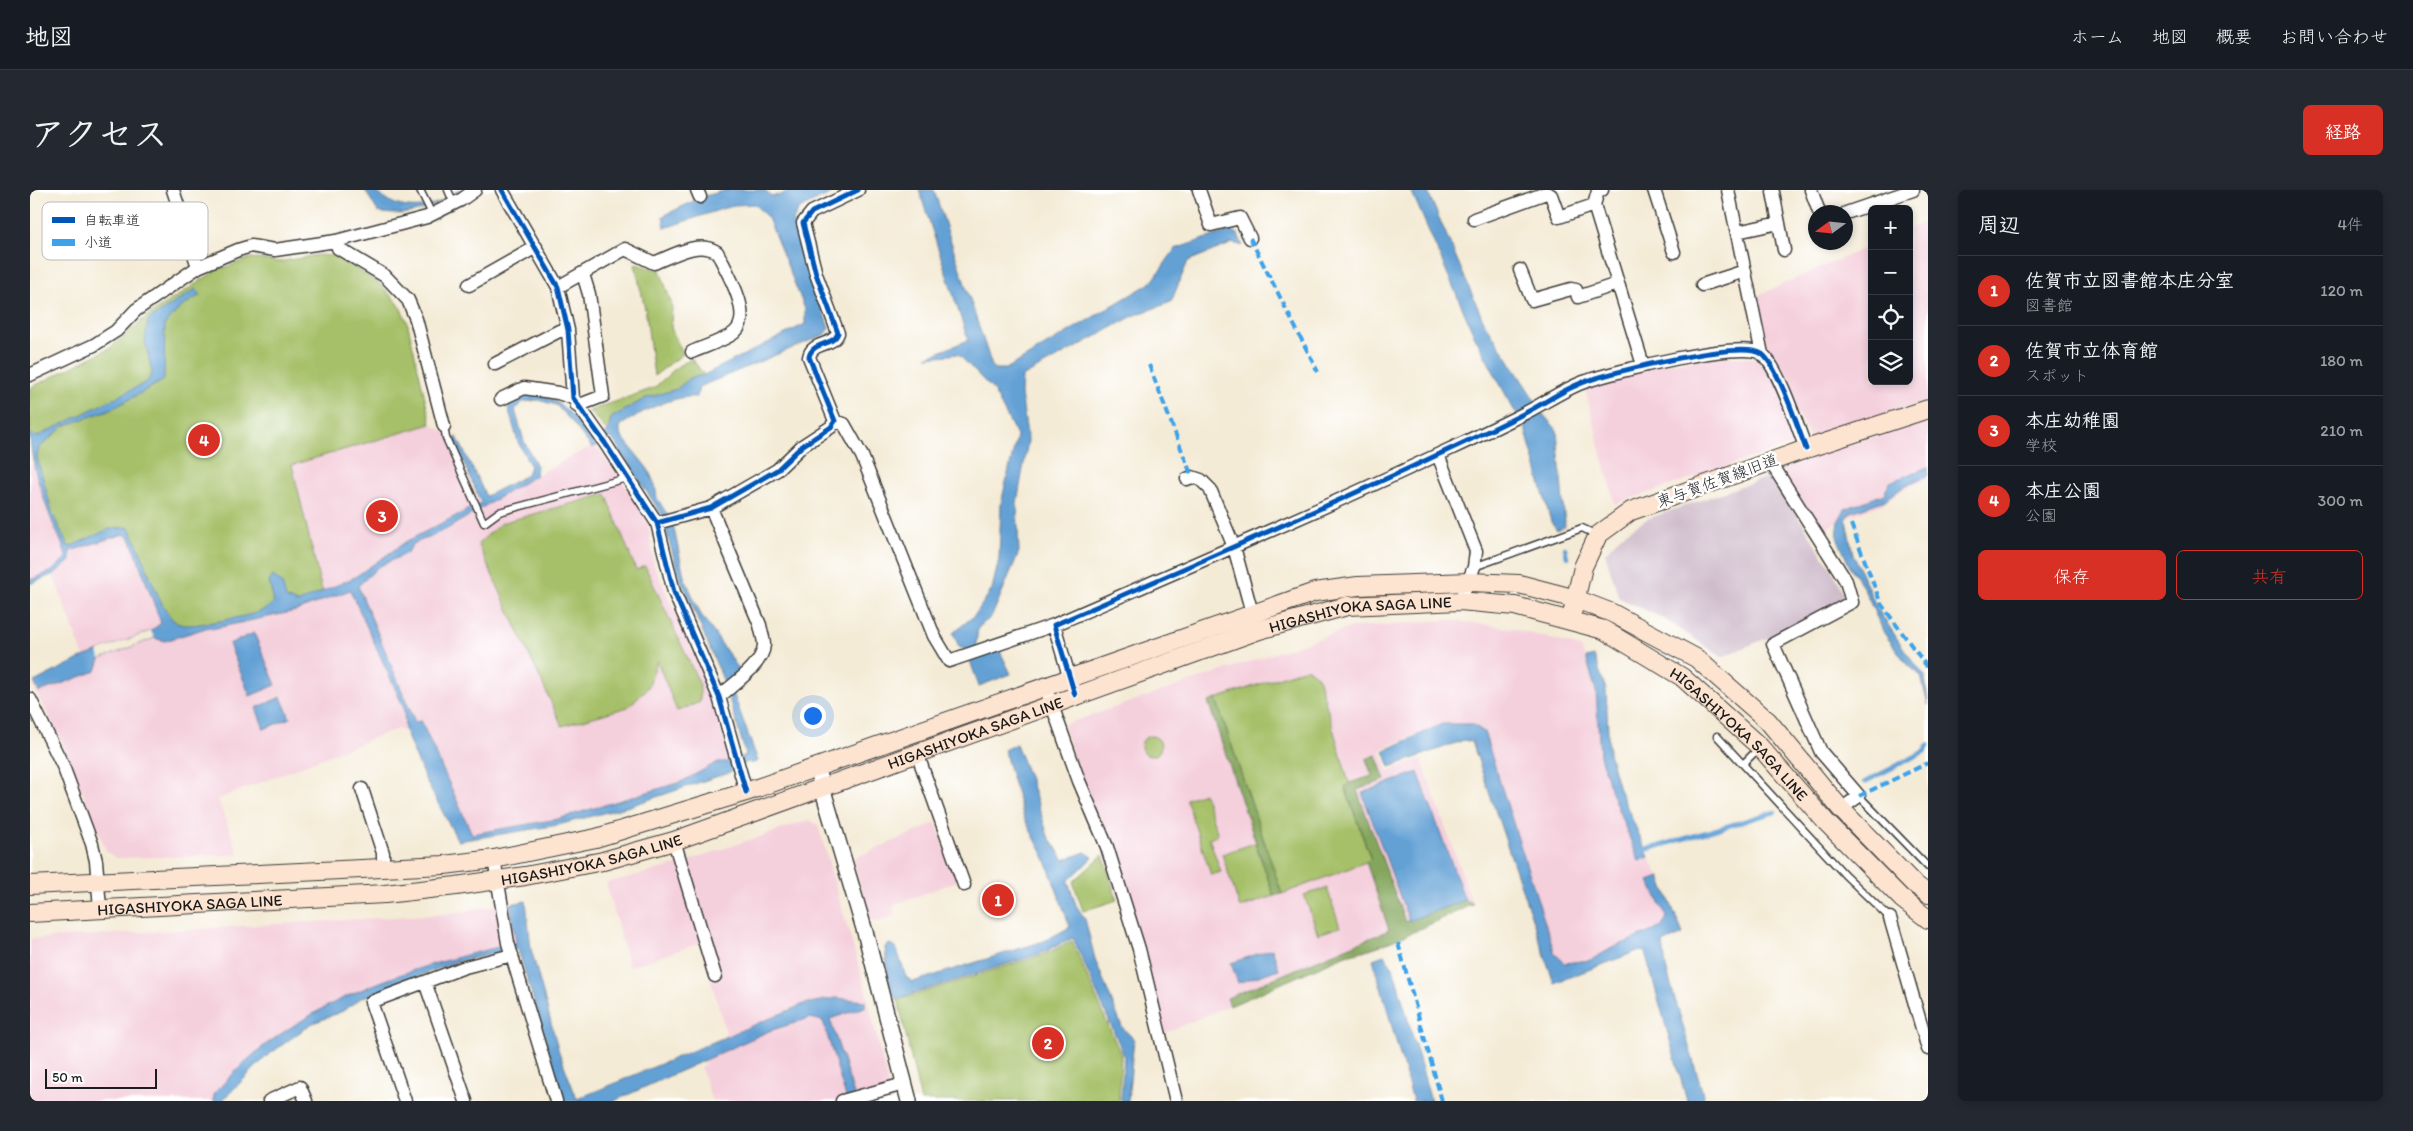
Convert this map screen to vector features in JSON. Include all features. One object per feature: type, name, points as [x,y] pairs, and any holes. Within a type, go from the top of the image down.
[{"type":"main road","name":"東与賀佐賀線旧道","points":[[1598,535],[1631,511],[1770,461],[1928,409]]},
{"type":"main road","points":[[1570,621],[1584,567],[1598,535]]},
{"type":"main road","name":"HIGASHIYOKA SAGA LINE","points":[[30,884],[383,868],[494,859],[596,838],[746,792],[1315,592],[1471,574],[1576,599],[1612,613],[1696,658],[1768,721],[1841,809],[1913,883],[1928,894]]},
{"type":"main road","name":"HIGASHIYOKA SAGA LINE","points":[[30,913],[385,894],[497,880],[603,861],[674,841],[1259,630],[1347,606],[1460,601],[1515,606],[1604,630],[1682,677],[1760,747],[1826,822],[1902,899],[1928,919]]},
{"type":"street","points":[[173,190],[177,202]]},
{"type":"street","points":[[30,375],[109,336],[136,310],[198,267],[251,246],[275,250],[336,241],[432,214],[450,195],[475,190]]},
{"type":"street","points":[[502,190],[558,287],[568,330],[575,402]]},
{"type":"street","points":[[858,190],[812,212],[803,222],[816,274],[838,333],[832,341],[815,347],[810,352],[809,357],[835,420],[844,424],[862,456],[934,636],[949,661],[1054,626],[1438,454],[1585,382],[1643,365],[1714,352],[1752,351],[1762,354]]},
{"type":"street","points":[[1199,190],[1211,225],[1240,218],[1250,238]]},
{"type":"street","points":[[1602,190],[1598,191],[1594,205],[1643,365]]},
{"type":"street","points":[[1654,190],[1674,252]]},
{"type":"street","points":[[1728,190],[1762,354],[1781,384],[1806,449]]},
{"type":"street","points":[[1811,190],[1816,205]]},
{"type":"street","points":[[1853,210],[1907,191]]},
{"type":"street","points":[[1773,192],[1784,250]]},
{"type":"street","points":[[1474,218],[1546,193],[1551,195],[1559,217],[1594,205]]},
{"type":"street","points":[[1737,232],[1779,223]]},
{"type":"street","points":[[336,241],[338,248],[385,276],[408,300],[416,319],[444,426]]},
{"type":"street","points":[[469,285],[536,247]]},
{"type":"street","points":[[558,287],[625,249],[654,263],[696,247],[709,247],[717,252],[742,307],[741,318],[735,332],[692,352]]},
{"type":"street","points":[[196,260],[198,267]]},
{"type":"street","points":[[1520,270],[1532,300],[1571,289],[1576,290],[1578,297],[1617,284]]},
{"type":"street","points":[[1702,285],[1745,271]]},
{"type":"street","points":[[575,402],[602,396],[589,294],[583,274]]},
{"type":"street","points":[[496,364],[559,331],[568,330]]},
{"type":"street","points":[[501,399],[524,388],[558,393],[575,402],[628,478],[663,521],[674,592],[726,692],[746,792]]},
{"type":"street","points":[[663,521],[711,508],[777,470],[802,446],[831,426],[835,420]]},
{"type":"street","points":[[1438,454],[1476,551],[1471,574],[1460,601]]},
{"type":"street","points":[[1770,461],[1846,581],[1852,602],[1773,644],[1822,752],[1859,796],[1841,809]]},
{"type":"street","points":[[1187,479],[1192,477],[1201,480],[1210,489],[1234,547],[1252,613]]},
{"type":"street","points":[[711,508],[760,625],[764,644],[762,655],[726,692]]},
{"type":"street","points":[[1054,626],[1075,695]]},
{"type":"street","points":[[1046,685],[1078,781],[1107,847],[1138,949],[1176,1101]]},
{"type":"street","points":[[30,698],[52,742],[92,844],[100,908]]},
{"type":"street","points":[[917,753],[964,885]]},
{"type":"street","points":[[816,767],[865,932],[908,1101]]},
{"type":"street","points":[[362,789],[383,853],[383,868]]},
{"type":"street","points":[[674,841],[715,976]]},
{"type":"street","points":[[494,859],[510,949],[556,1101]]},
{"type":"street","points":[[1890,918],[1928,1050]]},
{"type":"street","points":[[405,1101],[370,1002],[510,949]]},
{"type":"street","points":[[425,982],[466,1101]]},
{"type":"street","points":[[843,1101],[904,1084]]},
{"type":"street","points":[[269,1101],[300,1087],[306,1101]]},
{"type":"lane","points":[[420,190],[432,214]]},
{"type":"lane","points":[[444,426],[446,438],[484,523],[499,512],[628,478]]},
{"type":"lane","points":[[1471,574],[1582,528],[1598,535]]},
{"type":"lane","points":[[1717,736],[1845,875],[1890,918]]},
{"type":"lane","points":[[1743,764],[1760,747]]},
{"type":"lane","points":[[1859,796],[1928,867]]},
{"type":"shaded area","points":[[1928,221],[1928,401],[1809,438],[1767,351],[1754,297],[1868,247],[1868,385],[1913,385],[1913,227]]},
{"type":"shaded area","points":[[1716,356],[1757,358],[1777,385],[1800,442],[1615,504],[1584,386],[1659,365]]},
{"type":"shaded area","points":[[1928,419],[1928,478],[1907,487],[1883,504],[1853,515],[1818,532],[1778,471],[1821,454]]},
{"type":"shaded area","points":[[431,424],[449,435],[480,505],[532,475],[541,473],[595,444],[622,481],[648,523],[654,565],[701,671],[731,759],[729,762],[718,762],[681,782],[558,819],[472,834],[420,721],[415,722],[405,731],[397,729],[218,799],[239,855],[116,858],[106,851],[62,742],[33,686],[85,660],[52,572],[30,581],[30,466],[37,462],[125,533],[325,595],[321,587],[292,465]]},
{"type":"shaded area","points":[[1773,475],[1839,582],[1845,601],[1775,638],[1767,638],[1722,657],[1664,619],[1619,598],[1605,553],[1620,536],[1647,519]]},
{"type":"shaded area","points":[[1448,620],[1510,628],[1581,647],[1596,691],[1600,756],[1611,792],[1639,860],[1649,857],[1660,877],[1649,881],[1667,917],[1662,927],[1612,948],[1591,960],[1565,963],[1555,954],[1484,732],[1442,724],[1384,748],[1381,752],[1388,771],[1421,759],[1473,904],[1402,937],[1365,952],[1346,955],[1163,1034],[1063,725],[1349,628]]},
{"type":"shaded area","points":[[809,820],[818,825],[866,991],[892,1101],[712,1101],[701,1068],[726,1032],[700,943],[629,967],[606,883],[673,866]]},
{"type":"shaded area","points":[[936,823],[957,881],[894,905],[895,916],[877,922],[869,918],[852,859]]},
{"type":"shaded area","points":[[518,902],[523,945],[456,960],[363,994],[310,1020],[267,1050],[218,1101],[30,1101],[30,939],[445,914]]},
{"type":"green space","points":[[318,255],[336,256],[379,283],[398,303],[407,321],[431,424],[292,465],[321,587],[325,595],[286,608],[229,622],[168,628],[131,538],[125,533],[69,549],[53,517],[30,437],[30,388],[110,348],[147,316],[217,270],[251,258],[278,262]]},
{"type":"green space","points":[[635,264],[660,270],[672,305],[671,328],[683,354],[654,376],[646,314]]},
{"type":"green space","points":[[692,359],[704,375],[690,378],[677,389],[646,398],[611,418],[608,432],[589,411],[654,388],[678,366]]},
{"type":"green space","points":[[606,494],[636,570],[645,566],[700,685],[700,702],[677,711],[657,661],[648,688],[628,707],[562,726],[478,544],[501,523]]},
{"type":"green space","points":[[1307,668],[1318,677],[1349,783],[1345,788],[1371,860],[1282,894],[1216,699]]},
{"type":"green space","points":[[1216,699],[1282,894],[1274,896],[1208,702]]},
{"type":"green space","points":[[1147,736],[1155,736],[1161,742],[1161,750],[1155,756],[1147,756],[1141,750],[1141,742]]},
{"type":"green space","points":[[1376,755],[1385,780],[1357,790],[1405,921],[1465,900],[1473,904],[1411,933],[1379,946],[1346,955],[1230,1006],[1227,998],[1389,930],[1366,862],[1371,859],[1345,787],[1349,783],[1372,776],[1366,759]]},
{"type":"green space","points":[[1204,793],[1218,835],[1209,838],[1221,872],[1211,875],[1186,799]]},
{"type":"green space","points":[[1255,843],[1274,896],[1240,908],[1222,854]]},
{"type":"green space","points":[[1103,855],[1117,900],[1083,911],[1073,882]]},
{"type":"green space","points":[[1327,888],[1340,927],[1318,934],[1304,895]]},
{"type":"green space","points":[[1072,941],[1121,1055],[1119,1101],[921,1101],[898,1000],[1045,954]]},
{"type":"water","points":[[365,190],[375,190],[389,201],[397,204],[422,207],[442,200],[457,191],[464,190],[423,210],[390,214],[378,212]]},
{"type":"water","points":[[727,190],[764,190],[772,196],[781,195],[789,190],[838,190],[799,209],[793,220],[809,274],[829,328],[826,334],[699,387],[697,397],[667,402],[637,415],[620,426],[620,434],[648,469],[655,485],[657,498],[673,524],[684,576],[700,613],[739,669],[729,682],[758,761],[751,764],[749,762],[733,768],[733,771],[630,806],[558,825],[458,841],[424,777],[405,731],[404,708],[350,590],[296,611],[211,629],[209,627],[165,641],[154,638],[100,659],[96,671],[39,692],[34,682],[83,657],[151,631],[161,623],[130,538],[124,534],[70,551],[70,561],[54,574],[30,584],[30,580],[52,571],[66,557],[43,496],[32,454],[30,433],[36,437],[147,382],[152,373],[145,341],[148,320],[196,289],[200,295],[180,308],[165,324],[164,380],[114,408],[64,426],[39,448],[37,457],[53,515],[69,547],[109,529],[128,527],[158,595],[172,618],[179,624],[202,624],[245,616],[264,610],[274,602],[269,582],[273,576],[282,583],[286,598],[297,603],[355,577],[407,541],[481,503],[454,439],[457,437],[486,496],[527,475],[530,465],[518,442],[508,407],[519,398],[532,394],[553,400],[572,415],[593,441],[608,432],[611,418],[646,398],[677,389],[690,378],[704,375],[805,324],[805,309],[768,218],[754,204],[734,205],[665,228],[663,216],[704,196]],"holes":[[[538,400],[556,405],[592,448],[611,437],[662,515],[678,573],[724,682],[746,755],[729,762],[718,762],[681,782],[558,819],[472,834],[421,721],[415,722],[358,586],[378,567],[407,553],[413,544],[447,529],[536,475],[537,466],[524,441],[515,410],[523,402]]]},
{"type":"water","points":[[919,190],[934,190],[993,369],[1006,369],[1152,282],[1175,249],[1231,230],[1238,234],[1243,246],[1233,243],[1188,261],[1171,302],[1133,316],[1022,377],[1021,394],[1028,441],[1017,503],[1019,552],[992,616],[978,628],[976,644],[982,654],[999,649],[1011,674],[979,686],[966,650],[959,647],[953,633],[975,615],[992,589],[999,559],[1001,503],[1017,436],[993,390],[958,354],[927,357],[968,340]]},
{"type":"water","points":[[1411,190],[1427,190],[1484,322],[1536,402],[1534,414],[1541,412],[1557,430],[1565,526],[1557,530],[1551,522],[1524,424],[1527,417],[1515,412],[1475,337]]},
{"type":"water","points":[[1928,467],[1928,475],[1906,485],[1885,500],[1851,512],[1846,520],[1853,554],[1877,608],[1906,652],[1925,676],[1928,705],[1921,676],[1907,664],[1884,633],[1861,583],[1850,567],[1837,537],[1839,520],[1845,509],[1884,494],[1890,482]]},
{"type":"water","points":[[254,633],[276,685],[250,696],[229,644]]},
{"type":"water","points":[[1594,656],[1606,689],[1609,753],[1619,789],[1649,857],[1639,861],[1611,792],[1600,756],[1596,691],[1586,658]]},
{"type":"water","points":[[281,697],[290,718],[264,729],[256,708]]},
{"type":"water","points":[[1442,724],[1472,724],[1484,732],[1555,954],[1565,963],[1591,960],[1612,948],[1662,927],[1667,917],[1649,881],[1660,877],[1683,934],[1663,943],[1666,968],[1705,1101],[1687,1101],[1645,952],[1638,951],[1554,983],[1472,742],[1464,740],[1390,767],[1384,751]]},
{"type":"water","points":[[1016,744],[1031,782],[1048,836],[1064,860],[1085,852],[1093,857],[1068,881],[1076,905],[1085,919],[1095,959],[1122,1027],[1134,1039],[1128,1101],[1121,1101],[1124,1055],[1073,938],[1042,953],[896,999],[888,981],[885,947],[890,944],[896,947],[906,977],[913,982],[1044,941],[1070,927],[1045,858],[1024,818],[1004,750]]},
{"type":"water","points":[[1418,772],[1465,900],[1409,921],[1362,793]]},
{"type":"water","points":[[526,901],[531,949],[559,1052],[577,1099],[804,1004],[836,998],[865,1001],[865,1007],[830,1019],[856,1101],[847,1101],[823,1021],[810,1018],[769,1031],[614,1101],[564,1101],[518,949],[456,962],[361,998],[343,1011],[311,1024],[267,1056],[222,1101],[213,1101],[215,1092],[258,1050],[325,1007],[385,980],[416,969],[516,943],[510,904]]},
{"type":"water","points":[[1272,949],[1279,969],[1238,983],[1231,963]]},
{"type":"water","points":[[1384,955],[1393,967],[1431,1101],[1413,1101],[1373,959]]},
{"type":"pier","points":[[151,631],[154,638],[100,659],[98,651]]},
{"type":"waterway","points":[[1565,548],[1567,557]]},
{"type":"waterway","points":[[1865,782],[1925,751],[1928,745]]},
{"type":"waterway","points":[[1642,851],[1775,812]]},
{"type":"marked path","points":[[1250,238],[1318,372]]},
{"type":"marked path","points":[[1149,365],[1192,477]]},
{"type":"marked path","points":[[1851,524],[1881,604],[1928,668]]},
{"type":"marked path","points":[[1859,796],[1928,763]]},
{"type":"marked path","points":[[1398,943],[1442,1101]]},
{"type":"cycle path","points":[[502,190],[558,287],[568,330],[573,398],[657,523],[674,592],[719,697],[746,792]]},
{"type":"cycle path","points":[[657,523],[711,508],[777,470],[802,446],[831,427],[835,421],[809,357],[814,348],[832,340],[838,333],[816,274],[803,223],[812,212],[858,190]]},
{"type":"cycle path","points":[[1075,695],[1054,625],[1373,485],[1499,426],[1587,381],[1677,358],[1750,350],[1762,354],[1775,371],[1806,449]]},
{"type":"place","name":"本庄公園","points":[[204,440]]},
{"type":"place","name":"本庄幼稚園","points":[[382,516]]},
{"type":"place","name":"佐賀市立図書館本庄分室","points":[[998,900]]},
{"type":"place","name":"佐賀市立体育館","points":[[1048,1043]]}]
